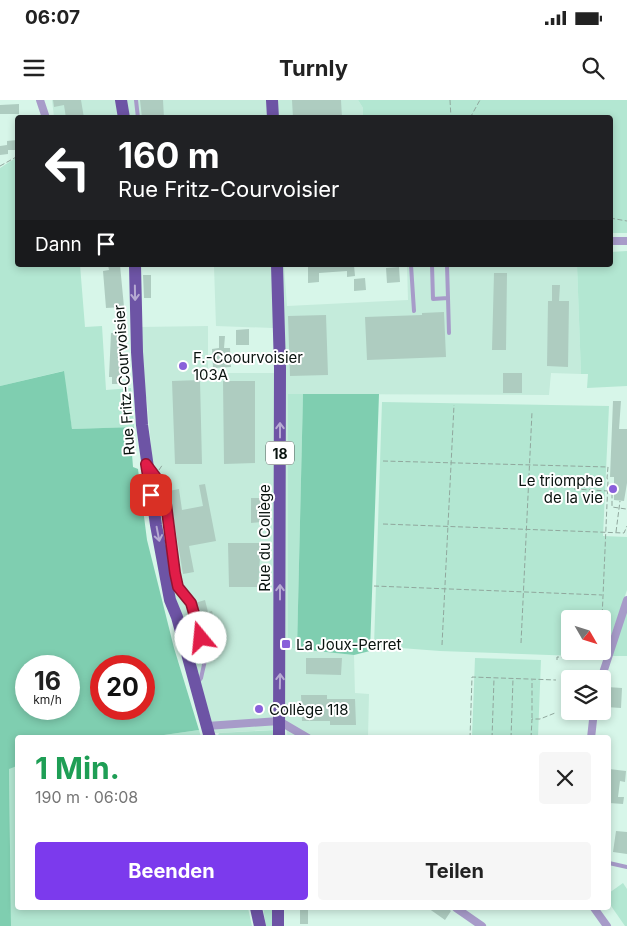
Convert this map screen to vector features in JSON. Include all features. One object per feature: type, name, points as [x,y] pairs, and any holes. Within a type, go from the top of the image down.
[{"type":"main road","points":[[121,100],[124,115]]},
{"type":"main road","points":[[272,100],[273,115]]},
{"type":"main road","name":"Rue Fritz-Courvoisier","points":[[135,267],[139,402],[146,464],[171,574],[170,600],[208,732]]},
{"type":"main road","name":"Rue du Collège","points":[[277,267],[280,376],[279,721]]},
{"type":"main road","name":"18","points":[[279,721],[279,735]]},
{"type":"main road","points":[[256,910],[260,926]]},
{"type":"main road","points":[[278,910],[278,926]]},
{"type":"street","points":[[40,100],[45,115]]},
{"type":"street","points":[[613,241],[627,241]]},
{"type":"street","points":[[604,670],[627,600]]},
{"type":"street","points":[[591,735],[593,720]]},
{"type":"street","points":[[208,732],[279,721],[293,733]]},
{"type":"street","points":[[459,910],[482,926]]},
{"type":"street","points":[[595,910],[607,926]]},
{"type":"lane","points":[[136,100],[138,115]]},
{"type":"lane","points":[[412,267],[414,311]]},
{"type":"lane","points":[[432,267],[433,299],[448,298]]},
{"type":"lane","points":[[446,267],[449,333]]},
{"type":"lane","points":[[171,574],[178,587],[191,603],[206,656],[201,678],[195,686]]},
{"type":"lane","points":[[611,864],[627,867]]},
{"type":"path","points":[[450,100],[450,115]]},
{"type":"path","points":[[472,115],[480,100]]},
{"type":"path","points":[[0,166],[15,158]]},
{"type":"path","points":[[613,218],[627,220]]},
{"type":"path","points":[[442,645],[454,405]]},
{"type":"path","points":[[521,644],[532,412]]},
{"type":"path","points":[[382,461],[608,467],[602,610]]},
{"type":"path","points":[[574,490],[612,490],[612,507],[619,509],[626,509],[627,507]]},
{"type":"path","points":[[616,533],[620,500]]},
{"type":"path","points":[[383,524],[616,533],[624,533],[627,526]]},
{"type":"path","points":[[374,586],[603,595]]},
{"type":"path","points":[[557,660],[557,657],[561,657]]},
{"type":"path","points":[[470,735],[472,677],[556,680]]},
{"type":"path","points":[[492,735],[494,678]]},
{"type":"path","points":[[510,735],[513,678]]},
{"type":"path","points":[[531,735],[532,679]]},
{"type":"path","points":[[532,719],[540,719],[555,714]]},
{"type":"shaded area","points":[[52,100],[358,100],[363,108],[363,115],[54,115]]},
{"type":"shaded area","points":[[358,100],[627,100],[627,233],[613,233],[613,115],[363,115],[363,108]]},
{"type":"shaded area","points":[[15,158],[15,267],[80,267],[85,327],[102,326],[106,390],[131,388],[134,427],[72,429],[63,371],[0,386],[0,168]]},
{"type":"shaded area","points":[[627,251],[627,386],[587,388],[588,374],[581,374],[577,267],[613,267],[613,252]]},
{"type":"shaded area","points":[[214,267],[284,267],[287,306],[408,300],[407,267],[577,267],[581,374],[551,373],[549,395],[288,394],[288,648],[354,655],[355,693],[369,694],[368,735],[288,735],[286,729],[215,733],[171,586],[154,480],[147,401],[143,387],[139,327],[208,326],[208,373],[275,373],[273,328],[216,326]]},
{"type":"shaded area","points":[[288,394],[303,394],[297,649],[288,648]]},
{"type":"shaded area","points":[[382,402],[609,406],[603,536],[627,537],[627,590],[611,637],[611,610],[561,610],[561,655],[440,651],[374,646]]},
{"type":"shaded area","points":[[627,607],[627,656],[611,656]]},
{"type":"shaded area","points":[[475,658],[541,660],[538,735],[472,735]]},
{"type":"shaded area","points":[[199,730],[200,735],[164,735]]},
{"type":"shaded area","points":[[275,730],[275,735],[218,735],[219,733]]},
{"type":"shaded area","points":[[15,766],[15,910],[248,910],[252,926],[11,926],[9,768]]},
{"type":"shaded area","points":[[623,883],[627,889],[627,926],[625,926],[611,906],[611,892]]},
{"type":"shaded area","points":[[263,910],[274,910],[273,926],[266,926]]},
{"type":"green space","points":[[64,371],[72,429],[134,427],[133,467],[138,469],[147,540],[174,648],[199,730],[164,735],[15,735],[15,767],[9,769],[11,926],[0,926],[0,386]]},
{"type":"green space","points":[[303,394],[379,394],[370,651],[354,655],[297,649]]},
{"type":"building","points":[[53,100],[81,100],[84,115],[66,115],[64,105],[54,107]]},
{"type":"building","points":[[140,100],[163,100],[164,115],[142,115]]},
{"type":"building","points":[[292,100],[341,100],[342,115],[293,115]]},
{"type":"building","points":[[19,104],[19,114],[0,114],[0,105]]},
{"type":"building","points":[[15,140],[15,150],[8,150],[8,154],[0,155],[0,146],[7,145],[7,141]]},
{"type":"building","points":[[108,267],[120,267],[124,307],[106,308],[103,271],[109,270]]},
{"type":"building","points":[[308,267],[354,267],[355,276],[347,277],[347,271],[319,273],[319,282],[308,283]]},
{"type":"building","points":[[399,267],[400,282],[387,283],[386,268]]},
{"type":"building","points":[[494,273],[507,273],[506,350],[492,350]]},
{"type":"building","points":[[143,275],[151,275],[151,298],[144,298]]},
{"type":"building","points":[[365,278],[366,290],[354,291],[354,279]]},
{"type":"building","points":[[552,285],[560,285],[559,301],[569,301],[568,367],[547,366],[548,301],[552,301]]},
{"type":"building","points":[[444,312],[446,357],[367,360],[365,317],[422,315],[422,313]]},
{"type":"building","points":[[326,315],[328,375],[290,376],[288,316]]},
{"type":"building","points":[[249,329],[249,345],[236,345],[236,330]]},
{"type":"building","points":[[111,333],[120,333],[121,377],[119,377],[119,384],[112,384],[112,377],[109,377]]},
{"type":"building","points":[[219,336],[225,336],[224,348],[230,348],[231,367],[213,368],[212,349],[219,348]]},
{"type":"building","points":[[503,373],[522,373],[522,393],[503,393]]},
{"type":"building","points":[[200,380],[202,464],[175,464],[172,381]]},
{"type":"building","points":[[223,381],[255,381],[255,463],[224,464]]},
{"type":"building","points":[[613,401],[621,401],[619,429],[627,429],[627,483],[624,501],[614,500],[614,477],[610,477]]},
{"type":"building","points":[[205,484],[216,541],[189,546],[194,572],[183,574],[169,491],[179,489],[182,510],[203,506],[199,485]]},
{"type":"building","points":[[251,498],[271,498],[270,521],[251,523]]},
{"type":"building","points":[[228,543],[261,543],[258,587],[229,587]]},
{"type":"building","points":[[205,600],[208,612],[212,611],[217,630],[212,631],[217,649],[210,651],[195,603]]},
{"type":"building","points":[[306,658],[342,658],[341,675],[306,674]]},
{"type":"building","points":[[611,687],[622,688],[621,708],[611,707]]},
{"type":"building","points":[[301,695],[327,695],[327,699],[355,699],[356,725],[330,725],[330,721],[302,721]]},
{"type":"building","points":[[611,769],[626,771],[625,782],[620,781],[618,797],[624,797],[623,804],[611,803]]},
{"type":"building","points":[[616,831],[627,832],[627,854],[613,852]]},
{"type":"building","points":[[300,910],[308,910],[308,924],[300,924]]},
{"type":"building","points":[[431,910],[450,910],[445,920]]},
{"type":"place","name":"F.-Coourvoisier 103A","points":[[183,366]]},
{"type":"place","name":"Le triomphe de la vie","points":[[613,489]]},
{"type":"place","name":"La Joux-Perret","points":[[286,644]]},
{"type":"place","name":"Collège 118","points":[[259,709]]},
{"type":"route","points":[[151,495],[146,464],[164,488],[178,587],[191,603],[201,638]]}]
